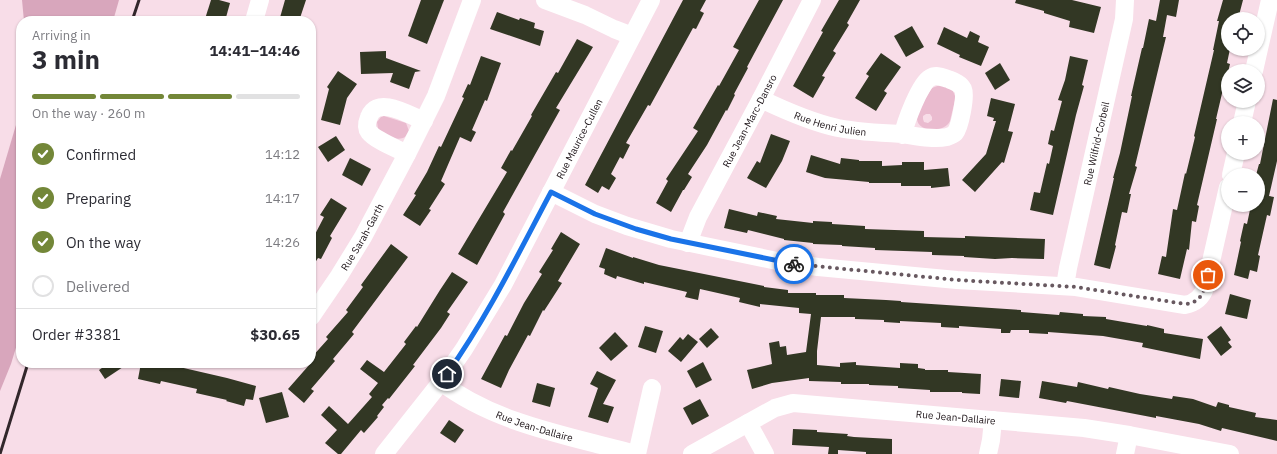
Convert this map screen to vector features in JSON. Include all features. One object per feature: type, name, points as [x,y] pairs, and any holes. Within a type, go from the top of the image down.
[{"type":"street","points":[[255,16],[260,0]]},
{"type":"street","name":"Rue Sarah-Garth","points":[[316,310],[360,243],[424,121],[436,96],[472,0]]},
{"type":"street","points":[[545,0],[585,15],[632,36]]},
{"type":"street","name":"Rue Maurice-Cullen","points":[[384,454],[441,382],[484,319],[651,0]]},
{"type":"street","name":"Rue Jean-Marc-Dansro","points":[[688,242],[698,217],[812,0]]},
{"type":"street","name":"Rue Wilfrid-Corbeil","points":[[1065,286],[1124,19],[1125,0]]},
{"type":"street","points":[[1256,64],[1270,0]]},
{"type":"street","name":"Rue Henri Julien","points":[[761,98],[789,112],[830,126],[848,130],[903,135]]},
{"type":"street","points":[[407,154],[370,133],[367,125],[370,114],[377,107],[385,106],[424,121]]},
{"type":"street","points":[[551,192],[617,223],[648,233],[805,266],[1012,284],[1065,286],[1180,304],[1194,302],[1200,297],[1206,288],[1223,212]]},
{"type":"street","name":"Rue Jean-Dallaire","points":[[441,382],[457,393],[512,420],[636,454]]},
{"type":"street","points":[[636,454],[652,388]]},
{"type":"street","name":"Rue Jean-Dallaire","points":[[692,454],[775,408],[793,403],[1084,428],[1230,454]]},
{"type":"street","points":[[988,454],[993,420]]},
{"type":"street","points":[[748,424],[765,454]]},
{"type":"street","points":[[1124,454],[1129,435]]},
{"type":"shaded area","points":[[22,0],[119,0],[114,16],[24,16]]},
{"type":"shaded area","points":[[940,85],[952,89],[955,100],[950,121],[947,125],[943,128],[932,130],[918,124],[917,115],[920,107],[932,88]],"holes":[[[930,114],[932,120],[928,123],[924,122],[923,116]]]},
{"type":"shaded area","points":[[384,116],[406,123],[409,131],[405,137],[398,139],[378,129],[377,122]]},
{"type":"shaded area","points":[[16,125],[16,348],[0,391],[0,179]]},
{"type":"building","points":[[211,0],[219,0],[230,3],[226,16],[206,16]]},
{"type":"building","points":[[285,0],[306,0],[301,16],[280,16]]},
{"type":"building","points":[[421,0],[444,0],[427,44],[408,36]]},
{"type":"building","points":[[683,0],[706,0],[700,11],[704,13],[696,29],[693,28],[650,106],[648,105],[626,143],[630,145],[623,159],[620,157],[611,174],[616,178],[609,190],[602,186],[598,193],[585,185]]},
{"type":"building","points":[[759,0],[783,0],[747,67],[748,68],[727,111],[726,110],[707,145],[688,174],[692,177],[671,212],[656,203],[668,181],[666,179],[698,131],[693,128],[739,50],[733,47]]},
{"type":"building","points":[[839,0],[860,0],[847,23],[849,25],[833,51],[836,53],[822,76],[825,77],[813,98],[793,86],[823,32],[821,31]]},
{"type":"building","points":[[1016,0],[1072,0],[1101,7],[1094,33],[1069,27],[1070,21],[1044,13],[1044,11],[1015,3]]},
{"type":"building","points":[[1160,0],[1179,0],[1176,17],[1167,15],[1163,37],[1166,37],[1135,166],[1137,167],[1129,194],[1131,194],[1127,213],[1122,212],[1110,269],[1094,265],[1149,19],[1156,21]]},
{"type":"building","points":[[1223,0],[1243,0],[1240,12],[1221,12],[1221,56],[1228,56],[1227,63],[1230,64],[1221,64],[1221,98],[1217,119],[1197,205],[1199,206],[1196,222],[1192,221],[1189,250],[1187,249],[1180,279],[1158,274],[1162,256],[1166,257],[1173,209],[1177,210],[1195,137],[1214,50],[1219,21],[1217,21]]},
{"type":"building","points":[[497,12],[519,20],[520,18],[535,23],[534,28],[544,31],[540,46],[490,29]]},
{"type":"building","points":[[912,26],[924,47],[906,57],[894,36]]},
{"type":"building","points":[[944,27],[967,38],[970,31],[980,36],[978,42],[989,47],[981,66],[959,57],[960,55],[937,44]]},
{"type":"building","points":[[577,39],[593,47],[556,108],[560,110],[503,212],[505,214],[477,265],[458,254],[507,172],[501,168],[556,72],[558,73]]},
{"type":"building","points":[[386,51],[386,58],[421,71],[415,72],[409,89],[390,82],[393,73],[361,74],[360,52]]},
{"type":"building","points":[[881,53],[901,67],[884,91],[887,93],[876,111],[855,98],[869,76],[866,74]]},
{"type":"building","points":[[481,56],[501,63],[487,101],[485,100],[472,130],[476,132],[471,142],[460,137],[441,181],[445,184],[429,209],[431,210],[420,226],[403,215],[416,195],[414,194],[427,172],[439,146],[441,147],[464,98],[462,97],[468,84],[470,85]]},
{"type":"building","points":[[1070,56],[1088,60],[1082,85],[1084,86],[1053,215],[1030,210],[1034,192],[1040,193],[1047,163],[1049,164],[1053,146],[1048,144],[1051,130],[1054,131],[1062,101],[1058,100],[1065,80]]},
{"type":"building","points":[[1000,63],[1010,80],[995,90],[985,73]]},
{"type":"building","points":[[338,71],[357,84],[347,98],[340,125],[321,120],[329,89],[327,87]]},
{"type":"building","points":[[991,98],[1015,104],[1008,131],[1013,132],[1004,163],[1002,162],[975,192],[962,180],[986,154],[996,121],[993,121],[994,118],[987,116]]},
{"type":"building","points":[[1273,99],[1277,100],[1277,161],[1269,196],[1274,197],[1270,216],[1267,215],[1258,255],[1260,256],[1257,272],[1250,270],[1248,279],[1234,275],[1244,223],[1247,224],[1250,212],[1265,212],[1265,168],[1258,168],[1261,160],[1265,160],[1265,139]]},
{"type":"building","points":[[771,134],[790,141],[782,161],[766,188],[747,178],[757,161],[760,163]]},
{"type":"building","points":[[336,136],[345,150],[328,162],[318,147]]},
{"type":"building","points":[[811,155],[840,164],[841,158],[859,161],[882,161],[882,166],[902,165],[902,162],[924,162],[924,170],[948,168],[950,186],[931,188],[931,186],[901,186],[901,183],[869,183],[825,178],[806,172]]},
{"type":"building","points":[[350,158],[371,169],[362,186],[342,175]]},
{"type":"building","points":[[331,198],[347,208],[330,236],[332,238],[321,259],[318,258],[316,261],[316,232],[324,217],[320,215]]},
{"type":"building","points":[[729,209],[757,216],[758,212],[777,216],[776,219],[813,223],[813,221],[832,222],[832,224],[865,226],[865,229],[924,231],[924,237],[965,238],[965,236],[1045,239],[1044,259],[995,259],[932,255],[932,252],[875,250],[875,248],[813,244],[784,240],[748,230],[747,233],[724,228]]},
{"type":"building","points":[[561,232],[580,244],[558,281],[562,283],[544,311],[543,310],[530,336],[528,335],[501,388],[481,379],[505,335],[507,336],[524,303],[542,274],[539,272],[553,250],[551,249]]},
{"type":"building","points":[[391,244],[408,257],[352,332],[354,334],[333,359],[335,361],[311,389],[314,391],[304,403],[288,389],[306,368],[316,368],[316,352],[328,339],[326,337],[348,312],[346,310],[363,287],[361,285]]},
{"type":"building","points":[[606,248],[633,258],[659,265],[764,287],[788,290],[788,293],[844,295],[844,298],[1021,310],[1021,312],[1059,315],[1060,312],[1083,314],[1083,316],[1106,317],[1106,319],[1164,329],[1164,333],[1203,339],[1200,359],[1142,347],[1143,343],[1103,336],[1048,332],[1048,334],[1029,333],[1029,330],[1011,330],[1010,333],[1001,333],[1001,329],[959,326],[959,328],[941,327],[941,323],[900,321],[900,323],[884,322],[884,320],[855,319],[855,317],[821,317],[817,365],[840,367],[840,363],[856,362],[856,365],[900,368],[900,363],[918,364],[918,368],[925,370],[948,370],[948,372],[981,374],[980,394],[962,392],[930,392],[930,390],[898,388],[898,386],[841,384],[841,382],[809,381],[809,378],[772,383],[752,389],[747,370],[772,364],[769,343],[779,341],[780,347],[786,346],[787,355],[806,352],[811,314],[799,313],[799,308],[760,304],[760,307],[739,302],[740,298],[700,289],[698,300],[685,297],[687,292],[644,282],[644,284],[617,276],[616,279],[604,274],[605,269],[599,267]]},
{"type":"building","points":[[452,272],[468,282],[447,312],[450,314],[413,365],[415,366],[389,399],[388,398],[382,405],[384,407],[377,416],[378,417],[364,433],[361,430],[341,454],[338,454],[325,443],[337,430],[321,415],[329,406],[348,424],[372,397],[369,394],[378,383],[360,369],[367,360],[384,372],[406,344],[404,342],[416,326],[417,327]]},
{"type":"building","points":[[1230,294],[1251,300],[1247,319],[1225,314]]},
{"type":"building","points":[[645,326],[663,331],[656,353],[638,347]]},
{"type":"building","points":[[1221,326],[1231,340],[1228,342],[1232,347],[1221,356],[1207,337]]},
{"type":"building","points":[[711,328],[719,337],[707,348],[699,339]]},
{"type":"building","points":[[615,332],[628,346],[611,361],[599,348]]},
{"type":"building","points":[[688,334],[698,342],[681,362],[668,351],[680,337],[683,340]]},
{"type":"building","points":[[703,362],[712,380],[696,388],[687,371]]},
{"type":"building","points":[[102,368],[122,368],[105,379],[99,370]]},
{"type":"building","points":[[140,368],[184,368],[256,386],[253,400],[246,399],[244,406],[226,401],[227,400],[196,393],[197,389],[161,381],[160,384],[138,379]]},
{"type":"building","points":[[597,371],[616,380],[603,404],[614,407],[608,423],[588,417],[598,388],[590,384]]},
{"type":"building","points":[[1001,379],[1021,381],[1019,398],[999,396]]},
{"type":"building","points":[[1042,381],[1077,387],[1078,382],[1108,389],[1109,387],[1172,399],[1173,396],[1193,399],[1216,407],[1218,402],[1229,405],[1229,407],[1256,413],[1255,417],[1277,420],[1277,441],[1222,428],[1221,431],[1199,424],[1156,416],[1156,418],[1067,401],[1066,403],[1039,398]]},
{"type":"building","points":[[537,383],[555,388],[550,407],[532,402]]},
{"type":"building","points":[[282,392],[289,417],[266,423],[259,398]]},
{"type":"building","points":[[700,399],[709,416],[692,425],[683,408]]},
{"type":"building","points":[[449,420],[464,430],[455,443],[440,433]]},
{"type":"building","points":[[793,429],[848,434],[847,436],[854,437],[892,439],[892,454],[866,454],[866,452],[838,450],[838,454],[828,454],[829,447],[792,445]]},
{"type":"railway","points":[[134,16],[139,0]]},
{"type":"railway","points":[[0,454],[26,368]]},
{"type":"way so far","points":[[794,264],[957,280],[1036,286],[1076,287],[1180,304],[1189,304],[1200,297],[1206,288],[1208,275]]},
{"type":"route","points":[[447,374],[484,319],[551,192],[595,214],[636,229],[671,239],[794,264]]}]
